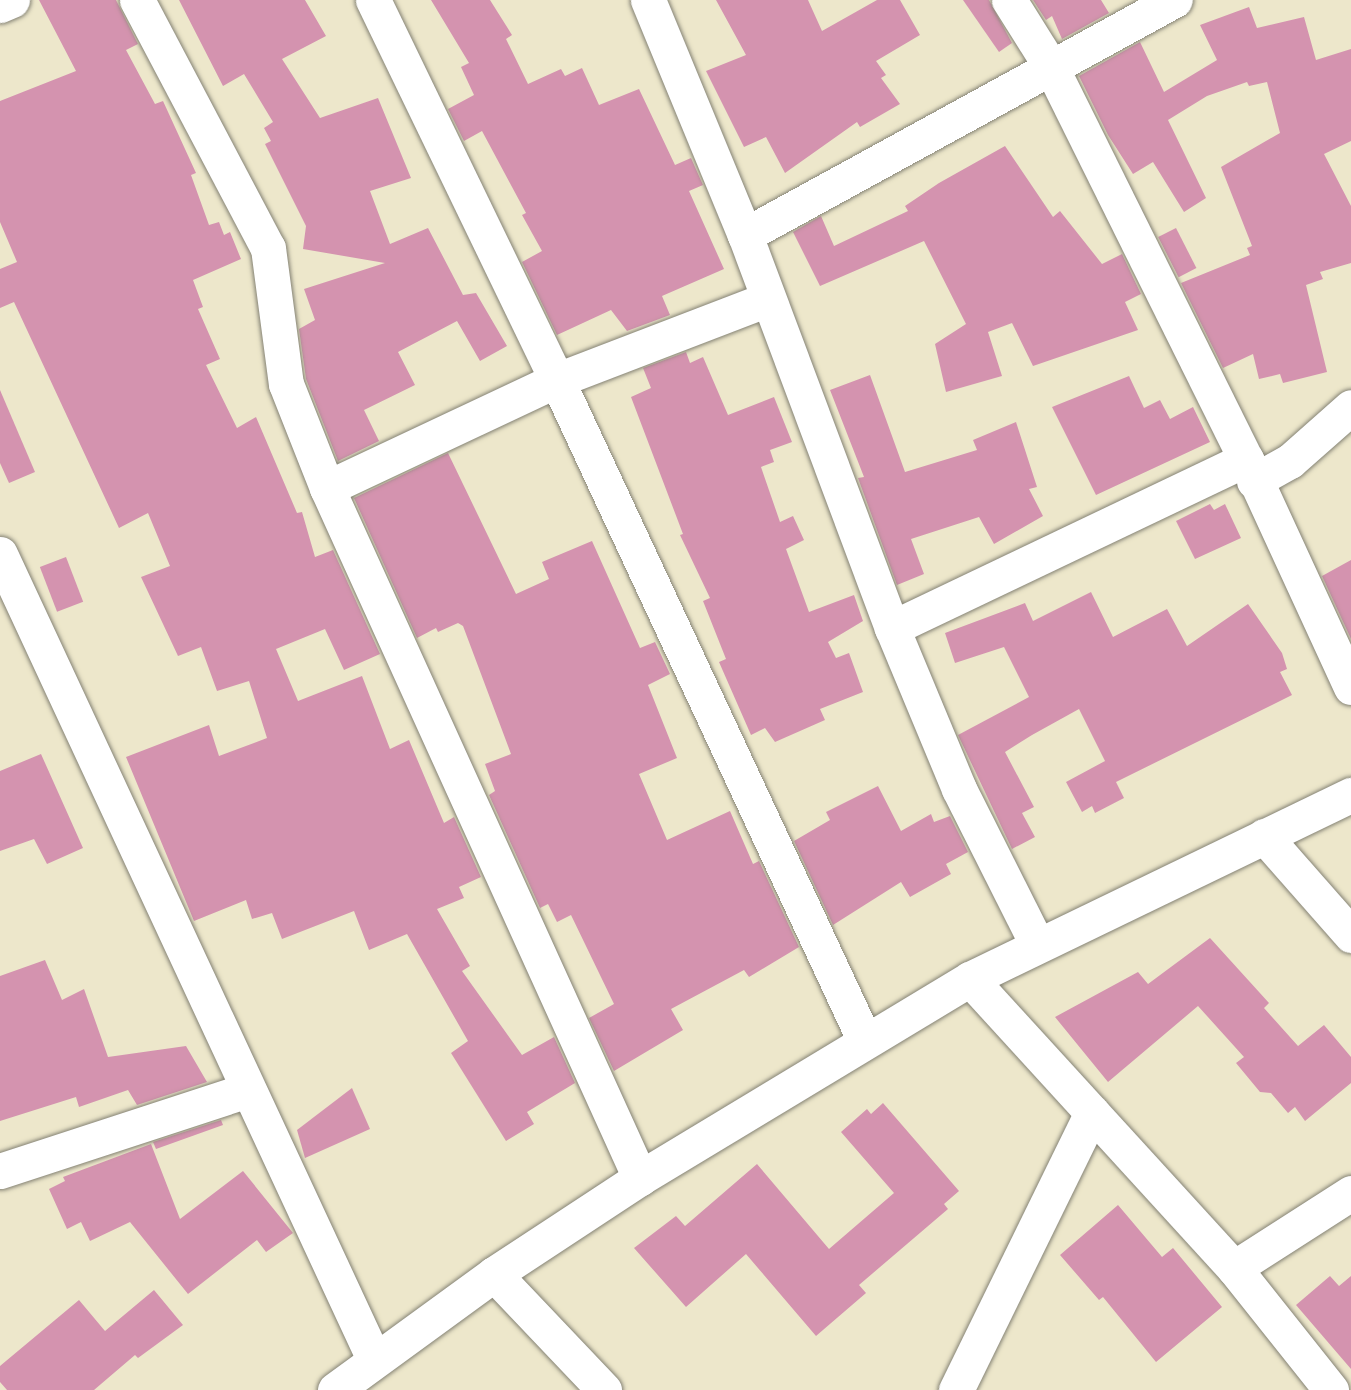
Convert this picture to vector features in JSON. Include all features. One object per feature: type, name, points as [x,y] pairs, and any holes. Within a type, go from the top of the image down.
[{"type":"street","points":[[0,5],[12,0]]},
{"type":"street","points":[[137,0],[268,248],[286,384],[327,488],[640,1178]]},
{"type":"street","points":[[373,0],[557,380],[865,1041]]},
{"type":"street","points":[[648,0],[745,235],[892,628],[959,789],[1037,944]]},
{"type":"street","points":[[1009,0],[1051,67],[1250,470],[1351,687]]},
{"type":"street","points":[[745,235],[1175,0]]},
{"type":"street","points":[[327,488],[557,380],[768,299]]},
{"type":"street","points":[[892,628],[1250,470],[1290,461],[1351,407]]},
{"type":"street","points":[[0,554],[14,616],[248,1090],[374,1359]]},
{"type":"street","points":[[335,1390],[494,1274],[640,1178],[970,979],[1037,944],[1351,794]]},
{"type":"street","points":[[1264,836],[1351,935]]},
{"type":"street","points":[[970,979],[1234,1268],[1331,1390]]},
{"type":"street","points":[[0,1171],[248,1090]]},
{"type":"street","points":[[956,1390],[1092,1112]]},
{"type":"street","points":[[1234,1268],[1351,1193]]},
{"type":"street","points":[[494,1274],[604,1390]]},
{"type":"building","points":[[39,0],[116,0],[138,44],[126,50],[155,104],[163,101],[196,173],[191,175],[209,225],[219,222],[224,235],[230,232],[241,259],[193,280],[203,307],[198,309],[220,359],[206,365],[237,428],[256,417],[297,513],[302,512],[315,557],[333,550],[380,654],[344,670],[325,629],[276,649],[298,701],[362,676],[390,749],[409,740],[444,823],[454,817],[481,877],[459,887],[464,898],[437,909],[470,966],[462,971],[522,1055],[554,1037],[575,1083],[527,1112],[534,1124],[506,1141],[451,1053],[468,1041],[407,934],[369,950],[354,911],[282,939],[272,913],[252,919],[246,900],[194,921],[126,757],[209,725],[219,756],[267,738],[249,681],[217,691],[201,647],[178,656],[141,577],[170,566],[148,513],[119,528],[14,302],[0,308],[0,269],[17,262],[0,222],[0,101],[76,71]]},
{"type":"building","points":[[179,0],[305,0],[326,36],[282,59],[320,118],[378,98],[411,178],[370,191],[390,244],[428,228],[463,295],[476,293],[507,346],[480,361],[457,321],[398,352],[415,385],[364,410],[379,441],[338,461],[306,379],[299,329],[315,320],[304,289],[385,263],[303,249],[306,226],[265,144],[271,141],[264,128],[273,122],[244,74],[223,86]]},
{"type":"building","points":[[431,0],[490,0],[512,35],[506,39],[528,84],[561,69],[565,76],[582,68],[599,105],[639,89],[675,165],[691,158],[703,185],[689,191],[724,269],[662,296],[670,315],[627,331],[611,310],[557,335],[522,262],[542,251],[522,215],[526,213],[482,131],[464,141],[448,109],[474,95],[461,67],[469,63]]},
{"type":"building","points":[[716,0],[808,0],[822,31],[877,0],[900,0],[920,35],[876,61],[886,75],[881,78],[900,104],[860,127],[857,122],[785,173],[766,137],[744,147],[706,71],[746,55]]},
{"type":"building","points":[[963,0],[989,0],[1012,43],[999,52]]},
{"type":"building","points":[[1033,0],[1101,0],[1109,13],[1062,39],[1052,16],[1046,20]]},
{"type":"building","points":[[1249,7],[1257,28],[1304,17],[1316,60],[1351,49],[1351,141],[1324,154],[1351,206],[1351,263],[1320,272],[1323,279],[1306,285],[1327,372],[1283,383],[1280,374],[1259,379],[1253,354],[1223,368],[1181,283],[1250,255],[1247,248],[1252,246],[1221,167],[1280,133],[1267,82],[1249,86],[1247,82],[1207,96],[1168,120],[1206,198],[1184,212],[1153,162],[1133,174],[1108,135],[1079,76],[1140,42],[1164,92],[1217,60],[1200,25]]},
{"type":"building","points":[[1005,146],[1053,217],[1060,211],[1102,264],[1122,254],[1141,294],[1125,302],[1138,330],[1033,366],[1012,323],[988,332],[1002,376],[946,392],[935,344],[966,324],[924,241],[820,286],[793,232],[821,216],[834,246],[908,211],[905,206],[939,183]]},
{"type":"building","points":[[1176,228],[1196,268],[1179,277],[1158,237]]},
{"type":"building","points":[[686,352],[690,363],[703,357],[728,415],[774,397],[792,442],[770,450],[774,462],[761,467],[780,522],[793,516],[804,540],[786,549],[809,612],[854,595],[863,621],[828,642],[836,658],[849,653],[863,692],[820,709],[825,720],[775,742],[765,728],[751,735],[719,662],[726,659],[703,601],[710,598],[680,535],[683,534],[631,397],[651,388],[643,368]]},
{"type":"building","points":[[870,375],[905,472],[977,450],[973,440],[1016,422],[1037,487],[1029,489],[1043,516],[994,544],[979,517],[911,539],[924,574],[897,585],[858,478],[864,477],[830,390]]},
{"type":"building","points":[[1129,376],[1144,408],[1160,400],[1170,419],[1193,407],[1210,442],[1096,495],[1052,407]]},
{"type":"building","points":[[0,390],[35,472],[9,483],[0,463]]},
{"type":"building","points":[[448,453],[516,594],[549,579],[542,562],[592,541],[640,648],[655,642],[670,674],[648,685],[677,758],[639,774],[667,840],[730,811],[753,864],[759,861],[799,947],[749,977],[744,970],[671,1009],[683,1030],[614,1071],[589,1018],[614,1004],[571,915],[557,922],[548,904],[540,908],[489,795],[495,791],[485,764],[511,754],[463,626],[458,623],[438,632],[436,628],[417,638],[354,498]]},
{"type":"building","points":[[1210,504],[1214,510],[1225,504],[1241,538],[1195,559],[1176,521]]},
{"type":"building","points":[[66,557],[83,602],[57,612],[40,567]]},
{"type":"building","points":[[1351,560],[1351,639],[1322,576]]},
{"type":"building","points":[[1091,592],[1113,637],[1167,609],[1187,646],[1248,604],[1282,653],[1287,669],[1280,672],[1292,695],[1116,782],[1124,798],[1095,813],[1092,806],[1082,812],[1066,782],[1105,761],[1079,709],[1005,752],[1034,807],[1022,813],[1035,837],[1012,849],[958,735],[1029,697],[1004,647],[955,663],[945,633],[1025,603],[1033,621]]},
{"type":"building","points":[[41,754],[83,848],[47,864],[34,839],[0,851],[0,771]]},
{"type":"building","points":[[878,786],[901,831],[931,814],[934,822],[950,816],[968,852],[946,864],[951,874],[910,897],[901,882],[833,925],[794,841],[830,820],[826,812]]},
{"type":"building","points":[[1210,938],[1269,1003],[1264,1008],[1298,1046],[1324,1025],[1351,1057],[1351,1083],[1305,1121],[1295,1107],[1288,1113],[1271,1093],[1260,1092],[1236,1063],[1244,1057],[1198,1006],[1108,1082],[1055,1017],[1138,972],[1148,984]]},
{"type":"building","points":[[45,960],[62,1000],[84,989],[108,1057],[186,1046],[207,1082],[137,1105],[128,1090],[79,1107],[76,1097],[0,1121],[0,976]]},
{"type":"building","points":[[352,1088],[370,1129],[305,1158],[297,1130]]},
{"type":"building","points":[[883,1103],[959,1191],[944,1204],[948,1209],[859,1285],[866,1293],[816,1336],[746,1254],[686,1307],[634,1248],[676,1216],[685,1226],[757,1164],[829,1249],[894,1193],[841,1132],[867,1109],[871,1114]]},
{"type":"building","points":[[221,1120],[223,1125],[156,1149],[153,1142]]},
{"type":"building","points":[[151,1144],[180,1219],[243,1171],[293,1233],[266,1252],[257,1240],[188,1294],[130,1222],[90,1241],[81,1222],[67,1229],[49,1189],[65,1181],[63,1177]]},
{"type":"building","points":[[1118,1205],[1162,1257],[1173,1248],[1222,1307],[1156,1362],[1103,1297],[1099,1300],[1060,1255]]},
{"type":"building","points":[[1330,1276],[1339,1286],[1351,1276],[1351,1369],[1296,1305]]},
{"type":"building","points":[[154,1290],[183,1325],[138,1358],[135,1355],[94,1390],[7,1390],[0,1382],[0,1366],[79,1300],[105,1331]]}]
